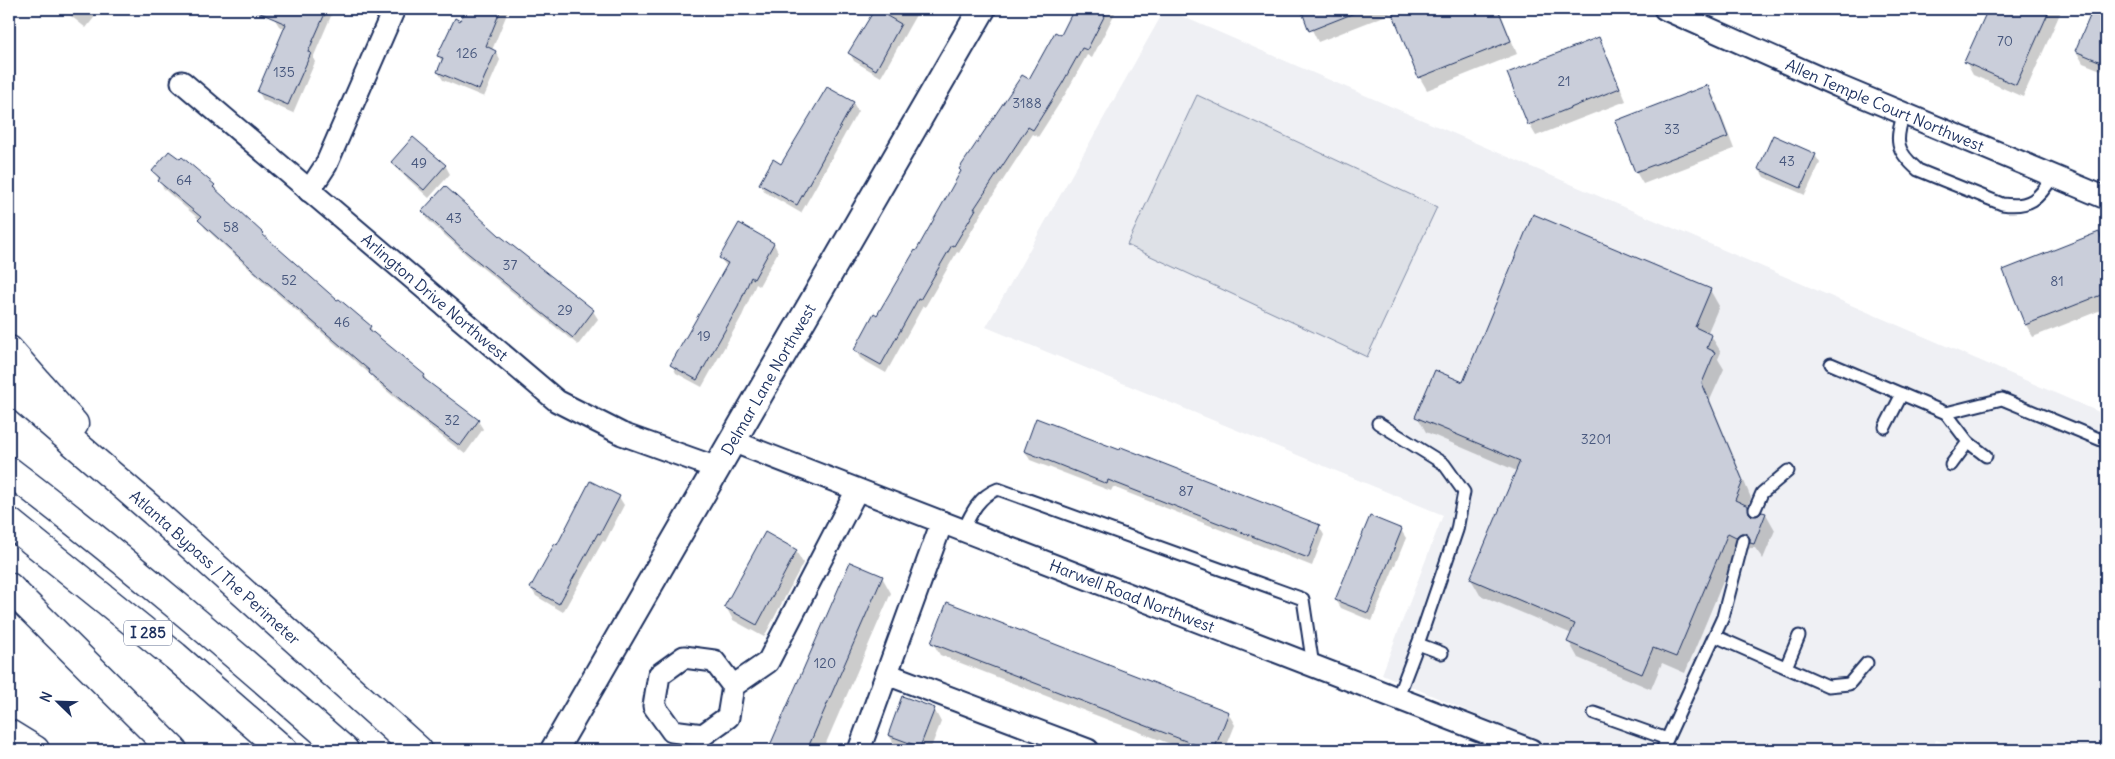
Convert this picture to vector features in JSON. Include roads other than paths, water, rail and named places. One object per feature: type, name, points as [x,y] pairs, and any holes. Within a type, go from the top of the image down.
[{"type":"highway","points":[[9,350],[154,512]]},
{"type":"highway","name":"Atlanta Bypass / The Perimeter","points":[[9,387],[154,512],[418,750]]},
{"type":"highway","points":[[9,471],[192,616],[344,750]]},
{"type":"highway","name":"I 285","points":[[9,522],[175,656],[283,750]]},
{"type":"highway","points":[[9,587],[173,750]]},
{"type":"highway","points":[[9,734],[35,750]]},
{"type":"street","points":[[309,191],[326,164],[394,9]]},
{"type":"street","name":"Delmar Lane Northwest","points":[[554,750],[982,9]]},
{"type":"street","name":"Allen Temple Court Northwest","points":[[1665,9],[2106,198]]},
{"type":"street","name":"Arlington Drive Northwest","points":[[182,82],[557,401],[622,434],[717,468]]},
{"type":"street","name":"Harwell Road Northwest","points":[[732,441],[1531,750]]},
{"type":"street","points":[[733,686],[768,662],[857,490]]},
{"type":"street","points":[[859,750],[942,522]]},
{"type":"street","points":[[887,674],[1088,750]]},
{"type":"lane","points":[[1904,113],[1897,135],[1898,146],[1908,161],[1918,170],[2002,204],[2016,206],[2037,199],[2053,176]]},
{"type":"lane","points":[[1831,364],[1946,413],[1968,442],[1986,456]]},
{"type":"lane","points":[[1885,427],[1902,394]]},
{"type":"lane","points":[[1946,413],[2002,400],[2106,442]]},
{"type":"lane","points":[[1378,423],[1444,464],[1464,492],[1456,530],[1398,699]]},
{"type":"lane","points":[[1951,465],[1968,442]]},
{"type":"lane","points":[[1755,509],[1762,493],[1788,470]]},
{"type":"lane","points":[[963,531],[971,512],[981,500],[989,492],[998,489],[1303,599],[1313,666]]},
{"type":"lane","points":[[1662,750],[1723,617],[1743,540]]},
{"type":"lane","points":[[1715,636],[1828,686],[1849,684],[1867,664]]},
{"type":"lane","points":[[1786,667],[1799,636]]},
{"type":"lane","points":[[1418,644],[1442,653]]},
{"type":"lane","points":[[1594,713],[1667,739]]}]
